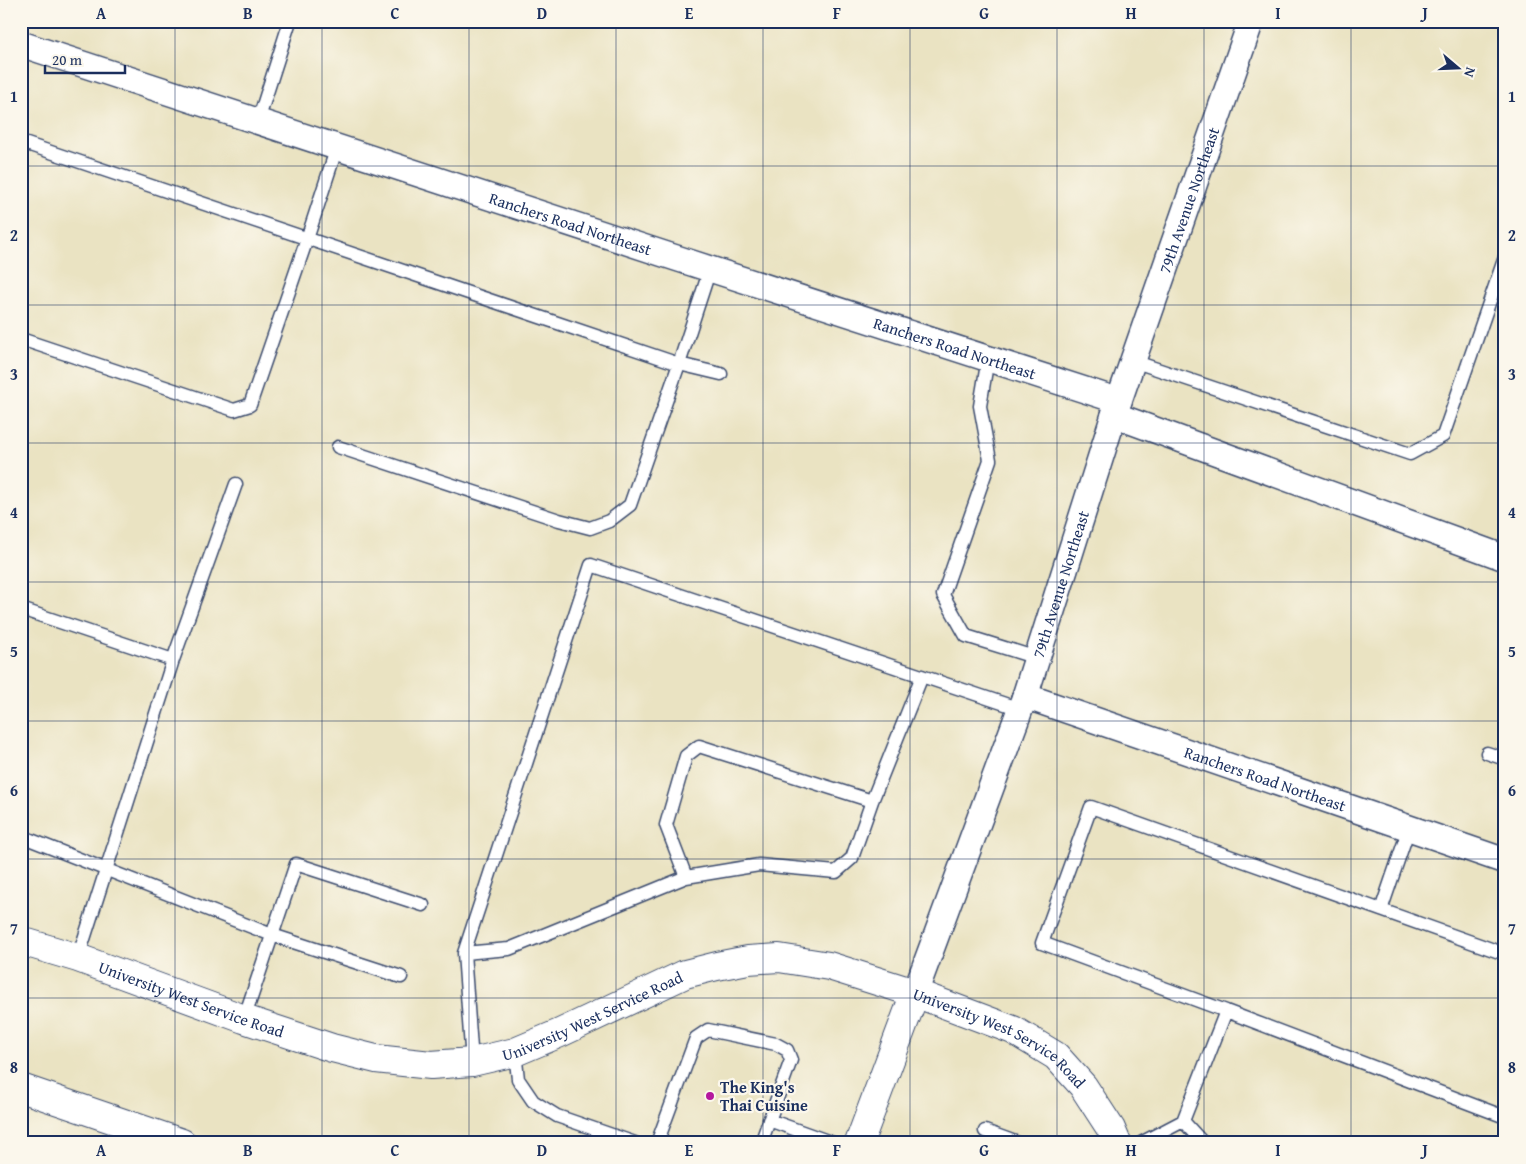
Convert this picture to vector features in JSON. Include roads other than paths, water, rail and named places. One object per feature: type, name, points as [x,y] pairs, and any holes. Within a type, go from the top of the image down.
[{"type":"street","name":"79th Avenue Northeast","points":[[859,1143],[1022,702],[1117,408],[1251,21]]},
{"type":"street","name":"Ranchers Road Northeast","points":[[21,44],[988,358],[1505,558]]},
{"type":"street","name":"Ranchers Road Northeast","points":[[1022,702],[1505,861]]},
{"type":"street","name":"University West Service Road","points":[[21,940],[78,958],[244,1019],[332,1048],[376,1059],[431,1065],[472,1062],[515,1052],[685,974],[717,966],[748,960],[779,958],[829,966],[915,993],[1013,1030],[1056,1056],[1083,1086],[1111,1129],[1117,1143]]},
{"type":"street","points":[[21,1088],[182,1143]]},
{"type":"lane","points":[[258,121],[290,21]]},
{"type":"lane","points":[[21,142],[679,364],[721,374]]},
{"type":"lane","points":[[21,340],[234,410],[250,405],[337,147]]},
{"type":"lane","points":[[1133,361],[1410,454],[1443,436],[1505,256]]},
{"type":"lane","points":[[338,447],[559,520],[590,528],[609,522],[630,505],[710,269]]},
{"type":"lane","points":[[988,358],[980,406],[990,460],[943,595],[966,636],[1037,658]]},
{"type":"lane","points":[[78,958],[173,660],[236,484]]},
{"type":"lane","points":[[472,1062],[464,953],[591,565],[922,676],[1022,702]]},
{"type":"lane","points":[[21,609],[173,660]]},
{"type":"lane","points":[[464,953],[509,949],[686,877],[759,865],[836,872],[852,858],[922,676]]},
{"type":"lane","points":[[686,877],[666,825],[686,756],[699,746],[872,802]]},
{"type":"lane","points":[[1488,754],[1505,759]]},
{"type":"lane","points":[[1505,954],[1091,807],[1042,943],[1505,1116]]},
{"type":"lane","points":[[1381,910],[1409,828]]},
{"type":"lane","points":[[21,836],[272,935],[401,977]]},
{"type":"lane","points":[[244,1019],[296,864],[423,905]]},
{"type":"lane","points":[[1141,1143],[1183,1121],[1226,1011]]},
{"type":"lane","points":[[657,1143],[696,1038],[708,1030],[776,1044],[787,1050],[791,1060],[761,1143]]},
{"type":"lane","points":[[515,1052],[518,1079],[533,1101],[557,1116],[635,1143]]},
{"type":"lane","points":[[770,1120],[833,1143]]},
{"type":"lane","points":[[1183,1121],[1202,1143]]},
{"type":"lane","points":[[985,1132],[1018,1143]]},
{"type":"place","name":"The King's Thai Cuisine","points":[[710,1096]]}]
